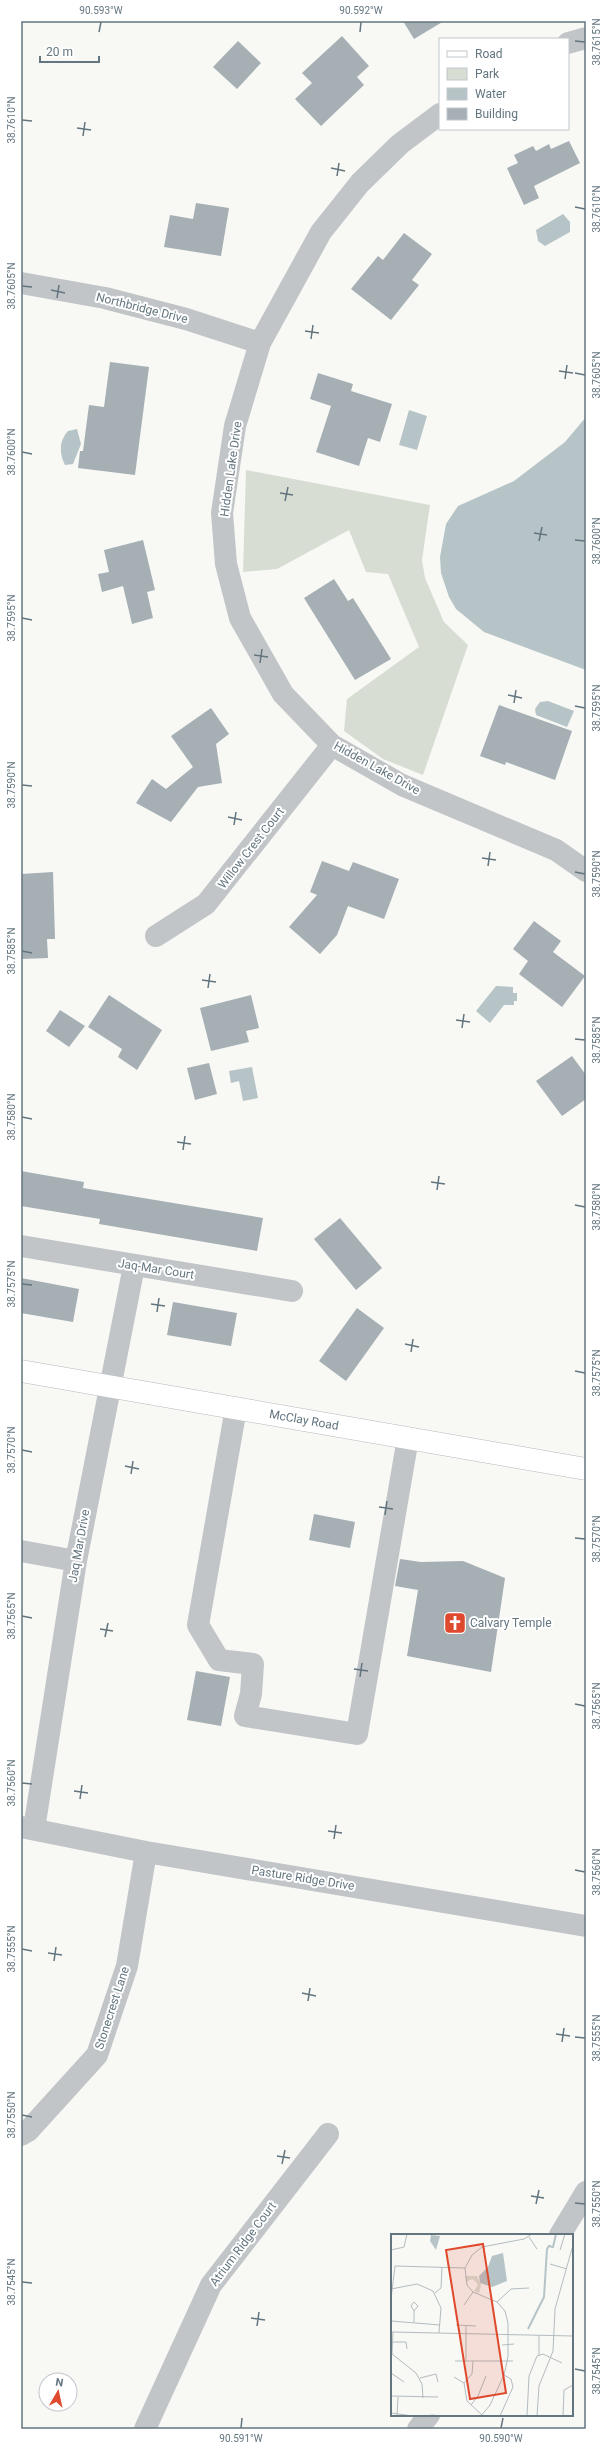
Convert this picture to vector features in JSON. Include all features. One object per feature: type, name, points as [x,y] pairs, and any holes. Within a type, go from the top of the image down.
[{"type":"main road","name":"McClay Road","points":[[21,1371],[586,1469]]},
{"type":"street","points":[[569,43],[586,38]]},
{"type":"street","name":"Hidden Lake Drive","points":[[439,115],[400,144],[360,183],[321,232],[260,343],[235,426],[222,513],[226,564],[240,618],[283,694],[332,745],[402,785],[556,850],[586,871]]},
{"type":"street","name":"Northbridge Drive","points":[[21,283],[113,300],[186,319],[260,343]]},
{"type":"street","name":"Willow Crest Court","points":[[156,936],[206,904],[332,745]]},
{"type":"street","name":"Jaq-Mar Court","points":[[21,1246],[134,1266],[292,1291]]},
{"type":"street","name":"Jaq Mar Drive","points":[[28,1828],[109,1386],[134,1266]]},
{"type":"street","points":[[236,1408],[198,1625],[219,1660],[253,1664],[251,1694],[245,1716],[357,1734],[408,1438]]},
{"type":"street","points":[[21,1551],[76,1561]]},
{"type":"street","name":"Pasture Ridge Drive","points":[[28,1828],[146,1852],[586,1926]]},
{"type":"street","name":"Stonecrest Lane","points":[[21,2135],[28,2131],[97,2055],[127,1966],[146,1852]]},
{"type":"street","name":"Atrium Ridge Court","points":[[145,2429],[211,2285],[328,2134]]},
{"type":"street","points":[[561,2234],[586,2192]]},
{"type":"street","points":[[418,2429],[428,2416]]},
{"type":"green space","points":[[246,470],[430,505],[422,560],[425,578],[444,622],[468,645],[423,775],[383,759],[344,731],[347,699],[419,647],[388,574],[366,572],[349,530],[277,569],[243,572]]},
{"type":"water","points":[[563,214],[570,222],[570,232],[545,246],[538,241],[536,230]]},
{"type":"water","points":[[409,410],[427,416],[417,450],[399,445]]},
{"type":"water","points":[[586,417],[586,670],[484,632],[456,609],[449,597],[441,573],[440,557],[446,524],[458,506],[514,481],[565,442]]},
{"type":"water","points":[[77,429],[81,444],[73,464],[65,465],[61,452],[63,439],[68,431]]},
{"type":"water","points":[[548,701],[574,711],[567,727],[536,715],[535,709],[540,702]]},
{"type":"water","points":[[496,986],[513,987],[513,993],[517,993],[517,1001],[514,1001],[514,1005],[504,1005],[490,1023],[476,1011]]},
{"type":"water","points":[[252,1067],[258,1098],[243,1101],[239,1081],[231,1083],[229,1071]]},
{"type":"building","points":[[403,21],[444,21],[414,39]]},
{"type":"building","points":[[342,36],[369,66],[357,77],[364,85],[321,126],[295,99],[312,83],[302,73]]},
{"type":"building","points":[[238,41],[261,63],[237,89],[213,67]]},
{"type":"building","points":[[569,141],[580,163],[534,186],[539,198],[524,205],[507,168],[518,163],[514,155],[533,146],[536,151],[549,144],[551,149]]},
{"type":"building","points":[[196,203],[229,208],[221,256],[164,247],[170,215],[193,219]]},
{"type":"building","points":[[404,233],[432,254],[412,280],[419,285],[391,320],[351,289],[378,256],[383,260]]},
{"type":"building","points":[[110,362],[149,367],[135,475],[78,468],[80,451],[83,451],[89,405],[104,407]]},
{"type":"building","points":[[318,373],[353,384],[351,391],[392,404],[380,442],[368,438],[359,466],[316,452],[331,406],[310,399]]},
{"type":"building","points":[[143,540],[155,590],[147,592],[153,618],[132,624],[123,586],[102,592],[98,574],[109,572],[104,550]]},
{"type":"building","points":[[334,579],[348,601],[353,598],[391,659],[355,680],[304,598]]},
{"type":"building","points":[[499,705],[572,731],[555,780],[506,762],[505,765],[480,756]]},
{"type":"building","points":[[211,708],[229,734],[216,744],[222,783],[198,787],[171,822],[136,803],[152,779],[166,789],[193,767],[171,736]]},
{"type":"building","points":[[322,861],[349,871],[353,862],[399,879],[384,919],[348,906],[337,935],[320,954],[289,927],[317,895],[310,892]]},
{"type":"building","points":[[53,872],[55,939],[47,939],[48,958],[22,959],[21,874]]},
{"type":"building","points":[[534,921],[561,941],[553,952],[585,976],[562,1007],[519,974],[528,961],[513,949]]},
{"type":"building","points":[[109,995],[162,1030],[137,1070],[118,1057],[122,1049],[88,1027]]},
{"type":"building","points":[[251,995],[259,1028],[246,1031],[249,1042],[211,1051],[200,1008]]},
{"type":"building","points":[[60,1010],[85,1026],[69,1047],[46,1031]]},
{"type":"building","points":[[572,1056],[586,1075],[586,1099],[562,1116],[536,1081]]},
{"type":"building","points":[[209,1063],[217,1094],[195,1100],[187,1068]]},
{"type":"building","points":[[21,1171],[84,1182],[83,1188],[263,1218],[257,1251],[99,1224],[100,1219],[21,1206]]},
{"type":"building","points":[[340,1218],[382,1268],[356,1290],[314,1239]]},
{"type":"building","points":[[21,1278],[79,1289],[73,1322],[21,1313]]},
{"type":"building","points":[[173,1302],[237,1313],[231,1346],[167,1335]]},
{"type":"building","points":[[357,1308],[384,1328],[346,1381],[319,1361]]},
{"type":"building","points":[[314,1514],[355,1522],[350,1548],[309,1540]]},
{"type":"building","name":"Calvary Temple","points":[[400,1559],[421,1562],[463,1561],[505,1578],[491,1672],[407,1656],[418,1590],[395,1586]]},
{"type":"building","points":[[196,1671],[230,1677],[221,1726],[187,1720]]},
{"type":"place","name":"Calvary Temple","points":[[455,1623]]}]
